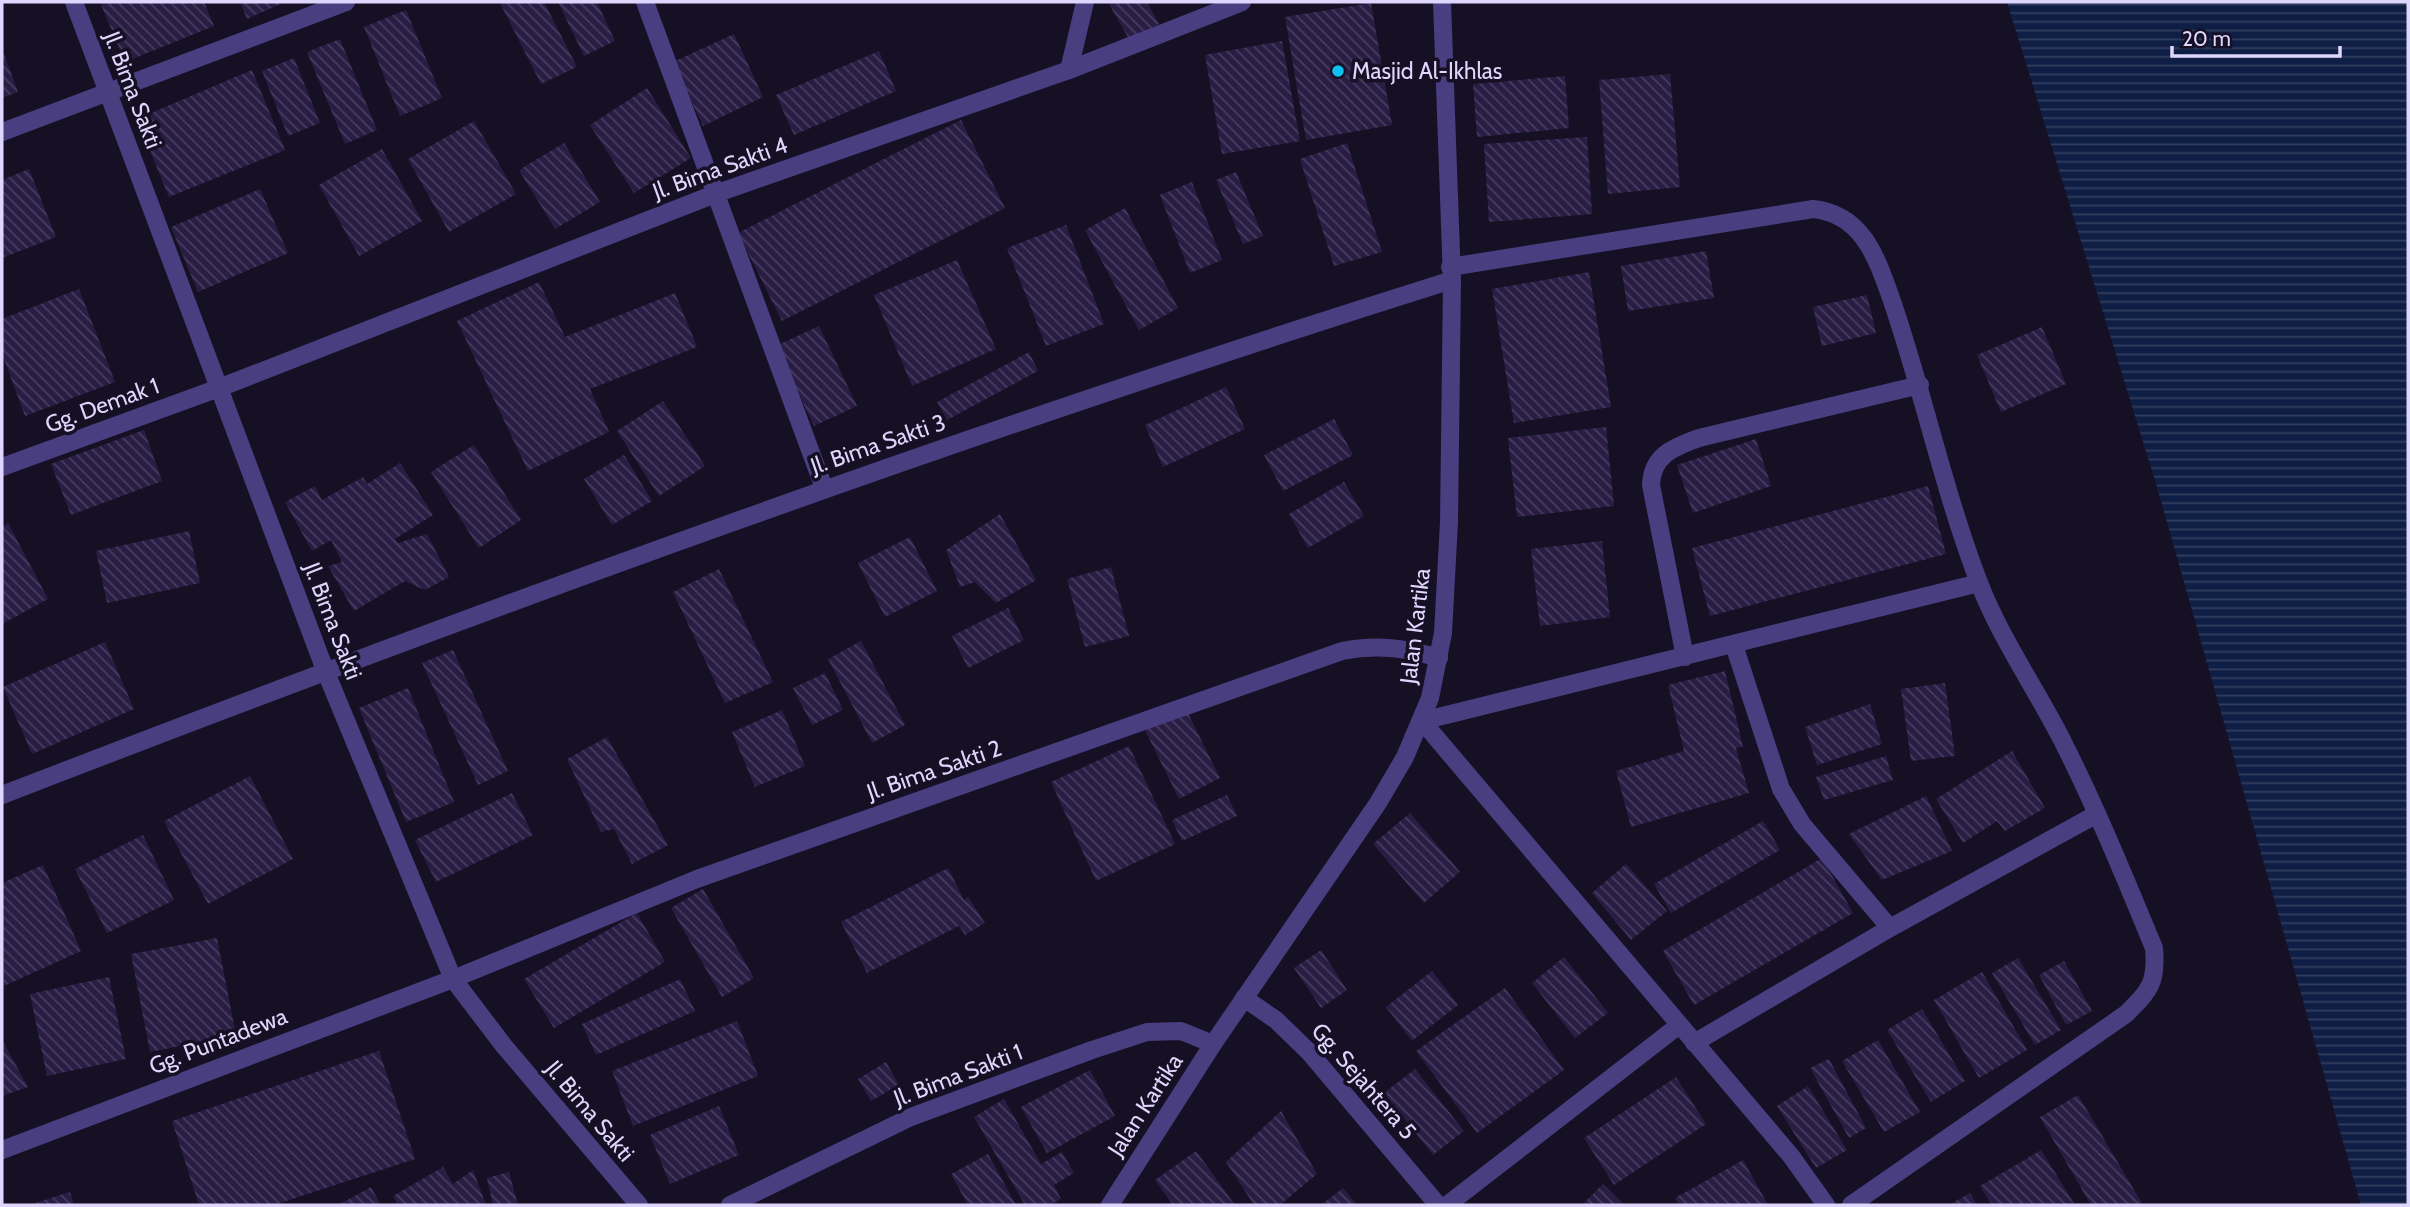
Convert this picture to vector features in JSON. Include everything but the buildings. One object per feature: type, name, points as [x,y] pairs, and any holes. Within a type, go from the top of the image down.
[{"type":"street","name":"Jl. Bima Sakti","points":[[74,2],[325,670],[453,979],[504,1046],[639,1205]]},
{"type":"street","points":[[2,132],[346,2]]},
{"type":"street","points":[[645,2],[824,488]]},
{"type":"street","points":[[1069,70],[1085,2]]},
{"type":"street","name":"Jl. Bima Sakti 4","points":[[219,388],[716,194],[1069,70],[1241,2]]},
{"type":"street","name":"Jalan Kartika","points":[[1110,1205],[1213,1044],[1378,803],[1422,721],[1439,658],[1446,603],[1449,522],[1451,273],[1442,2]]},
{"type":"street","name":"Jl. Bima Sakti 3","points":[[2,795],[325,670],[824,488],[1353,310],[1451,273],[1813,209],[1834,211],[1855,226],[1875,256],[1920,385],[1960,528],[1979,583],[2063,740],[2097,814],[2154,948],[2156,971],[2150,990],[2126,1014],[1851,1205]]},
{"type":"street","points":[[1685,657],[1651,485],[1652,475],[1661,456],[1673,447],[1699,438],[1920,385]]},
{"type":"street","name":"Gg. Demak 1","points":[[2,467],[219,388]]},
{"type":"street","points":[[1826,1205],[1791,1156],[1422,721],[1979,583]]},
{"type":"street","points":[[1734,645],[1781,789],[1802,824],[1890,928]]},
{"type":"street","name":"Jl. Bima Sakti 2","points":[[453,979],[697,879],[1342,651],[1370,646],[1399,647],[1439,658]]},
{"type":"street","points":[[1694,1043],[1890,928],[2097,814]]},
{"type":"street","name":"Gg. Puntadewa","points":[[2,1150],[453,979]]},
{"type":"street","name":"Gg. Sejahtera 5","points":[[1244,998],[1276,1020],[1309,1052],[1438,1205]]},
{"type":"street","points":[[1447,1205],[1678,1026]]},
{"type":"street","name":"Jl. Bima Sakti 1","points":[[730,1205],[911,1117],[1092,1050],[1147,1032],[1181,1031],[1213,1044]]},
{"type":"water","points":[[2007,2],[2408,2],[2408,1205],[2361,1205],[2157,487]]},
{"type":"place","name":"Masjid Al-Ikhlas","points":[[1338,71]]}]
